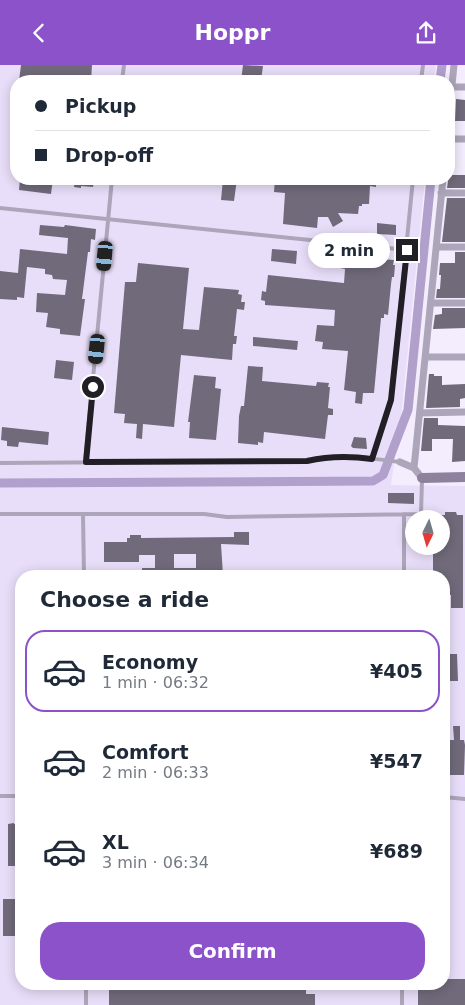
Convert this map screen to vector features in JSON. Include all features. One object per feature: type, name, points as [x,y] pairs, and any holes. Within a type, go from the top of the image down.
[{"type":"street","points":[[414,468],[443,185]]},
{"type":"street","points":[[442,193],[465,193]]},
{"type":"street","points":[[437,247],[465,247]]},
{"type":"street","points":[[431,303],[465,303]]},
{"type":"street","points":[[426,357],[465,357]]},
{"type":"street","points":[[420,413],[465,412]]},
{"type":"street","points":[[400,463],[414,468],[422,478],[465,477]]},
{"type":"lane","points":[[86,462],[112,185]]},
{"type":"lane","points":[[372,459],[391,400],[412,185]]},
{"type":"lane","points":[[0,208],[407,250]]},
{"type":"lane","points":[[0,463],[307,461],[322,458],[352,457],[400,463]]},
{"type":"lane","points":[[0,514],[204,514],[227,517],[421,514],[422,478]]},
{"type":"lane","points":[[82,514],[84,570]]},
{"type":"lane","points":[[404,514],[404,570]]},
{"type":"lane","points":[[0,796],[15,796]]},
{"type":"lane","points":[[450,798],[465,799]]},
{"type":"lane","points":[[86,990],[86,1005]]},
{"type":"lane","points":[[402,990],[402,1005]]},
{"type":"shaded area","points":[[0,65],[436,65],[435,75],[10,75],[10,185],[424,185],[402,408],[391,485],[465,486],[465,1005],[0,1005]]},
{"type":"building","points":[[21,65],[92,65],[91,75],[20,75]]},
{"type":"building","points":[[243,65],[263,66],[262,75],[242,75]]},
{"type":"building","points":[[456,99],[465,100],[465,121],[455,121]]},
{"type":"building","points":[[455,175],[465,175],[465,188],[447,188],[447,185],[455,185]]},
{"type":"building","points":[[19,185],[52,185],[51,194],[19,190]]},
{"type":"building","points":[[74,185],[93,185],[93,187],[74,187]]},
{"type":"building","points":[[222,185],[236,185],[234,201],[221,200]]},
{"type":"building","points":[[275,185],[376,185],[376,187],[370,186],[369,204],[359,206],[358,214],[338,213],[343,221],[333,227],[328,217],[318,217],[317,228],[283,224],[285,193],[274,192]]},
{"type":"building","points":[[447,198],[465,198],[465,242],[442,242]]},
{"type":"building","points":[[377,223],[396,225],[396,235],[377,234]]},
{"type":"building","points":[[40,225],[64,227],[65,225],[96,229],[95,240],[91,239],[90,252],[88,252],[82,299],[85,299],[80,336],[60,334],[60,329],[46,327],[48,313],[36,312],[37,293],[65,295],[67,280],[53,279],[52,275],[45,274],[45,269],[27,267],[24,298],[17,297],[17,300],[0,299],[0,271],[18,273],[20,249],[67,254],[68,238],[39,235]]},
{"type":"building","points":[[272,249],[297,251],[296,264],[271,261]]},
{"type":"building","points":[[455,252],[465,252],[465,298],[436,298],[437,289],[440,289],[440,263],[455,263]]},
{"type":"building","points":[[341,256],[394,260],[393,265],[395,265],[388,315],[384,314],[384,318],[381,318],[374,393],[363,393],[362,404],[355,403],[356,392],[344,390],[348,351],[322,349],[323,342],[315,341],[317,325],[334,326],[335,310],[265,305],[265,301],[261,300],[262,291],[266,292],[268,275],[344,283],[345,269],[340,268]]},
{"type":"building","points":[[138,263],[189,268],[183,329],[199,330],[204,287],[239,290],[238,294],[242,295],[241,302],[245,302],[244,310],[237,309],[234,336],[237,336],[236,344],[233,344],[232,360],[181,355],[174,427],[143,424],[142,439],[136,438],[137,424],[124,423],[125,414],[114,413],[125,282],[136,282]]},
{"type":"building","points":[[442,308],[465,308],[465,328],[433,329],[435,315],[442,314]]},
{"type":"building","points":[[253,337],[298,341],[297,350],[253,346]]},
{"type":"building","points":[[56,360],[74,362],[72,380],[54,378]]},
{"type":"building","points":[[248,366],[263,367],[262,381],[316,386],[317,382],[329,383],[328,408],[333,409],[333,415],[328,415],[325,439],[264,432],[263,443],[258,442],[258,445],[238,443],[239,416],[241,406],[244,406]]},
{"type":"building","points":[[429,374],[442,376],[442,385],[465,384],[465,398],[460,399],[460,407],[426,408]]},
{"type":"building","points":[[194,375],[216,377],[215,388],[221,389],[216,440],[189,438],[190,422],[188,422]]},
{"type":"building","points":[[424,418],[438,418],[438,425],[465,426],[465,461],[452,462],[453,439],[432,439],[432,451],[421,451]]},
{"type":"building","points":[[2,427],[49,432],[48,445],[19,442],[18,447],[7,446],[7,441],[1,440]]},
{"type":"building","points":[[354,437],[366,438],[367,449],[353,448],[351,446]]},
{"type":"building","points":[[388,493],[414,493],[414,504],[388,503]]},
{"type":"building","points":[[450,512],[463,515],[463,608],[451,608],[450,570],[433,570],[433,555],[450,555]]},
{"type":"building","points":[[234,532],[249,532],[249,545],[221,544],[223,570],[142,570],[142,568],[155,568],[155,555],[139,555],[139,562],[104,562],[104,542],[127,542],[127,538],[130,538],[130,535],[141,535],[141,538],[234,537]],"holes":[[[174,554],[196,554],[196,568],[174,568]]]},
{"type":"building","points":[[450,654],[457,654],[458,681],[450,681]]},
{"type":"building","points":[[453,726],[460,726],[460,740],[464,740],[465,745],[464,775],[450,775],[450,740],[454,740]]},
{"type":"building","points":[[8,824],[15,824],[15,866],[8,866]]},
{"type":"building","points":[[3,899],[15,899],[15,936],[3,936]]},
{"type":"building","points":[[450,979],[465,979],[465,1005],[418,1005],[418,990],[450,990]]},
{"type":"building","points":[[109,990],[306,990],[306,994],[315,994],[315,1005],[109,1005]]},
{"type":"waterway","points":[[441,75],[442,65]]},
{"type":"waterway","points":[[0,483],[373,481],[383,475],[408,410],[430,185]]},
{"type":"route","points":[[93,387],[86,462],[307,461],[322,458],[352,457],[372,459],[391,400],[407,250]]}]
